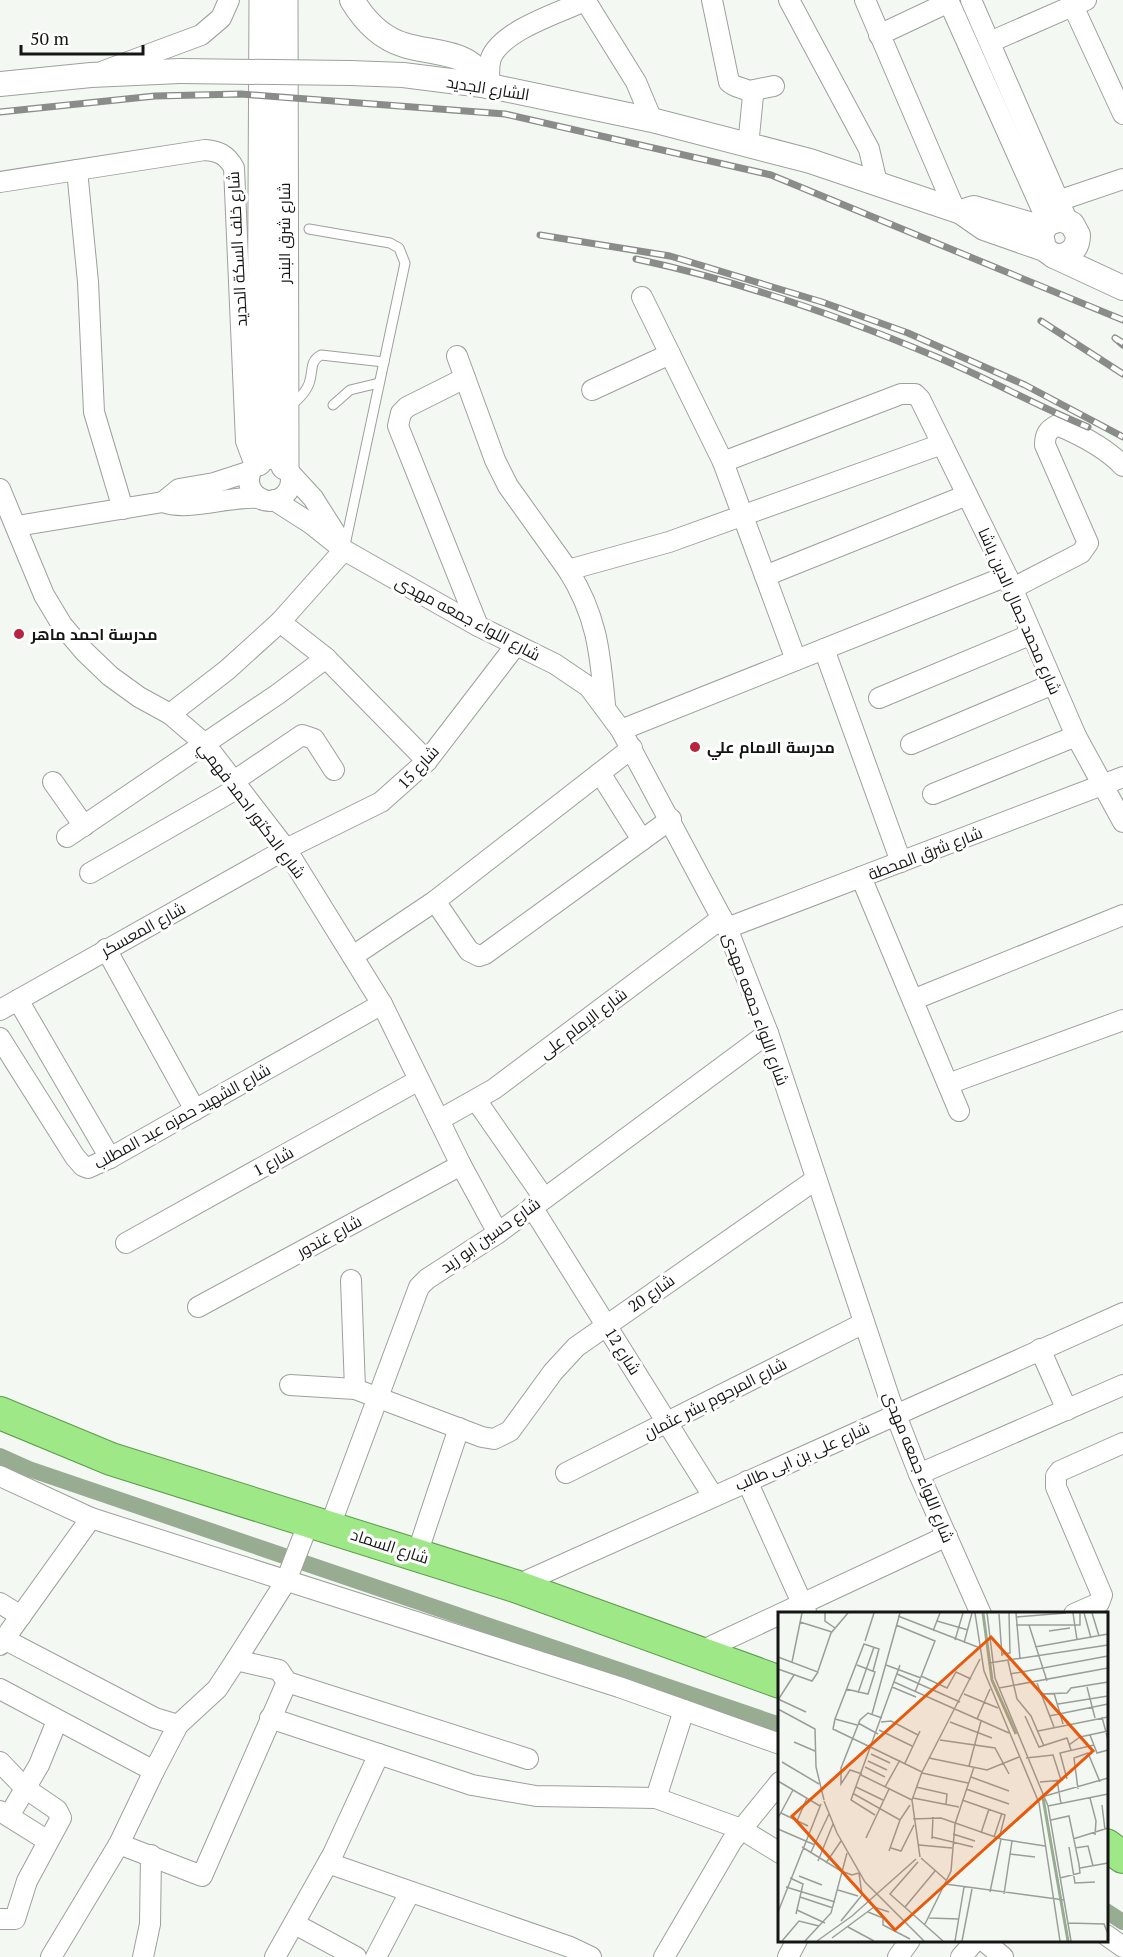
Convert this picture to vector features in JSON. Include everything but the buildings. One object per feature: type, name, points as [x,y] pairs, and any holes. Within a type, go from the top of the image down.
[{"type":"highway","name":"شارع السماد","points":[[0,1413],[111,1459],[314,1528],[417,1554],[515,1586],[778,1681]]},
{"type":"main road","name":"شارع شرق البندر","points":[[255,466],[261,401],[263,0]]},
{"type":"main road","name":"شارع شرق البندر","points":[[284,0],[287,469]]},
{"type":"street","points":[[91,75],[201,35],[221,18],[229,0]]},
{"type":"street","points":[[352,0],[367,21],[391,39],[404,45],[466,59],[479,71],[488,86]]},
{"type":"street","points":[[488,86],[491,58],[508,37],[586,0],[636,82],[652,120]]},
{"type":"street","points":[[712,0],[729,82],[735,87],[749,91],[774,87]]},
{"type":"street","points":[[789,0],[868,149],[877,183]]},
{"type":"street","points":[[865,0],[958,211]]},
{"type":"street","points":[[971,0],[990,42],[1054,228]]},
{"type":"street","points":[[879,35],[948,1],[1054,228]]},
{"type":"street","points":[[990,42],[1080,3],[1123,114]]},
{"type":"street","name":"الشارع الجديد","points":[[0,84],[91,75],[180,71],[403,75],[488,86],[652,120],[810,161],[958,211],[977,225],[1054,228],[1123,284]]},
{"type":"street","points":[[748,146],[753,99],[749,91]]},
{"type":"street","name":"شارع خلف السكة الحديد","points":[[0,182],[205,150],[222,154],[230,160],[234,168],[246,441],[255,466]]},
{"type":"street","points":[[77,170],[88,282],[94,412],[123,509]]},
{"type":"street","points":[[1054,228],[1123,179]]},
{"type":"street","name":"الشارع الجديد","points":[[1054,228],[1123,288]]},
{"type":"street","points":[[642,297],[723,462],[796,660]]},
{"type":"street","points":[[592,390],[670,354]]},
{"type":"street","points":[[457,356],[495,460],[508,486],[568,570],[587,601],[597,637],[605,705]]},
{"type":"street","points":[[465,378],[407,407],[401,413],[398,426],[478,626]]},
{"type":"street","name":"شارع محمد جمال الدين باشا","points":[[723,462],[901,394],[912,392],[920,399],[1010,582],[1076,736],[1123,822]]},
{"type":"street","points":[[621,730],[824,649],[1010,582],[1081,553],[1088,543],[1045,445],[1045,436],[1050,428],[1057,425],[1078,434],[1109,453],[1123,466]]},
{"type":"street","points":[[568,570],[669,542],[942,444]]},
{"type":"street","points":[[163,502],[179,489],[227,480],[272,459],[287,469],[323,513],[344,550],[280,622],[227,670],[170,714]]},
{"type":"street","points":[[255,466],[249,486],[267,499]]},
{"type":"street","points":[[16,526],[163,502],[180,505],[232,498],[267,499],[286,493],[291,479],[287,469]]},
{"type":"street","points":[[765,576],[967,495]]},
{"type":"street","name":"شارع الدكتور احمد فهمي","points":[[2,496],[44,596],[62,625],[110,676],[139,697],[170,714],[205,744],[286,849],[382,1004],[461,1165],[498,1233]]},
{"type":"street","name":"شارع اللواء جمعه مهدى","points":[[267,499],[310,523],[344,550],[478,626],[555,664],[589,687],[605,705],[632,748],[671,819],[724,923],[768,1033],[815,1180],[895,1413],[919,1474],[980,1612]]},
{"type":"street","points":[[280,622],[326,658],[427,761]]},
{"type":"street","points":[[879,698],[1032,634]]},
{"type":"street","name":"شارع 15","points":[[286,849],[381,802],[427,761],[516,645]]},
{"type":"street","points":[[824,649],[901,862]]},
{"type":"street","points":[[67,837],[205,744],[326,658]]},
{"type":"street","points":[[911,744],[1053,684]]},
{"type":"street","points":[[90,873],[236,785],[302,735],[314,739],[334,770]]},
{"type":"street","points":[[933,794],[1076,736]]},
{"type":"street","points":[[353,956],[435,901],[632,748]]},
{"type":"street","points":[[600,772],[642,840]]},
{"type":"street","name":"شارع شرق المحطة","points":[[724,923],[861,877],[1102,787],[1123,777]]},
{"type":"street","points":[[53,782],[84,826]]},
{"type":"street","points":[[435,901],[469,951],[479,956],[485,954],[671,819]]},
{"type":"street","name":"شارع المعسكر","points":[[0,1010],[286,849]]},
{"type":"street","points":[[861,877],[915,999],[959,1111]]},
{"type":"street","points":[[915,999],[1123,915]]},
{"type":"street","name":"شارع الإمام على","points":[[439,1120],[476,1100],[724,923]]},
{"type":"street","points":[[106,949],[195,1110]]},
{"type":"street","points":[[18,1000],[110,1158]]},
{"type":"street","name":"شارع الشهيد حمزه عبد المطلب","points":[[0,1038],[82,1166],[88,1168],[110,1158],[382,1004]]},
{"type":"street","points":[[948,1083],[1123,1020]]},
{"type":"street","name":"شارع حسين ابو زيد","points":[[51,1957],[119,1844],[178,1725],[217,1689],[289,1573],[314,1528],[378,1397],[419,1287],[427,1279],[498,1233],[768,1033]]},
{"type":"street","name":"شارع 1","points":[[126,1242],[419,1080]]},
{"type":"street","name":"شارع 12","points":[[476,1100],[538,1203],[606,1324],[713,1496]]},
{"type":"street","name":"شارع غندور","points":[[198,1307],[461,1165]]},
{"type":"street","name":"شارع 20","points":[[459,1428],[494,1439],[510,1431],[553,1372],[576,1347],[815,1180]]},
{"type":"street","points":[[351,1280],[355,1389]]},
{"type":"street","name":"شارع على بن ابى طالب","points":[[515,1586],[895,1413],[1123,1313]]},
{"type":"street","name":"شارع المرحوم بشر عثمان","points":[[566,1473],[864,1323]]},
{"type":"street","points":[[1040,1349],[1067,1410]]},
{"type":"street","points":[[919,1474],[1123,1384]]},
{"type":"street","points":[[290,1385],[355,1389],[459,1428],[417,1554]]},
{"type":"street","points":[[1079,1612],[1100,1603],[1102,1595],[1056,1487],[1056,1476],[1060,1471],[1123,1443]]},
{"type":"street","points":[[0,1476],[91,1518],[289,1573],[778,1743]]},
{"type":"street","points":[[747,1481],[804,1608],[946,1536]]},
{"type":"street","points":[[91,1518],[2,1642],[155,1718],[178,1725]]},
{"type":"street","points":[[0,1603],[21,1616]]},
{"type":"street","points":[[699,1652],[778,1619]]},
{"type":"street","points":[[236,1660],[279,1670],[287,1682],[528,1760]]},
{"type":"street","points":[[119,1844],[202,1876],[287,1682]]},
{"type":"street","points":[[0,1689],[154,1771]]},
{"type":"street","points":[[656,1798],[684,1710]]},
{"type":"street","points":[[270,1718],[472,1785],[498,1791],[536,1796],[656,1798],[741,1828],[778,1852]]},
{"type":"street","points":[[48,1841],[4,1814],[26,1788],[57,1721]]},
{"type":"street","points":[[275,1957],[356,1809],[379,1754]]},
{"type":"street","points":[[0,1762],[26,1788],[57,1810],[60,1823],[27,1881],[15,1919],[0,1919]]},
{"type":"street","points":[[664,1957],[741,1828],[778,1784]]},
{"type":"street","points":[[143,1957],[150,1924],[151,1855]]},
{"type":"street","points":[[328,1863],[566,1952],[591,1957]]},
{"type":"street","points":[[376,1957],[410,1892]]},
{"type":"street","points":[[295,1924],[356,1957]]},
{"type":"street","points":[[1108,1936],[1123,1947]]},
{"type":"street","points":[[788,1957],[796,1942]]},
{"type":"street","points":[[898,1957],[909,1942]]},
{"type":"street","points":[[961,1957],[975,1942]]},
{"type":"street","points":[[984,1942],[1003,1957]]},
{"type":"lane","points":[[309,229],[390,243],[402,252],[405,262],[344,550]]},
{"type":"lane","points":[[285,410],[306,389],[310,380],[312,363],[321,354],[384,362]]},
{"type":"lane","points":[[333,405],[350,390],[379,383]]},
{"type":"waterway","points":[[0,1456],[29,1469],[778,1724]]},
{"type":"waterway","points":[[1108,1912],[1123,1922]]},
{"type":"railway","points":[[0,112],[155,96],[241,94],[505,114],[771,175],[1123,320]]},
{"type":"railway","points":[[540,235],[670,256],[822,302],[908,333],[1025,385],[1123,437]]},
{"type":"railway","points":[[636,259],[752,289],[865,328],[958,366],[1088,427]]},
{"type":"railway","points":[[1041,321],[1123,374]]},
{"type":"railway","points":[[1123,343],[1115,338],[1123,345]]},
{"type":"place","name":"مدرسة احمد ماهر","points":[[19,634]]},
{"type":"place","name":"مدرسة الامام علي","points":[[695,747]]}]
